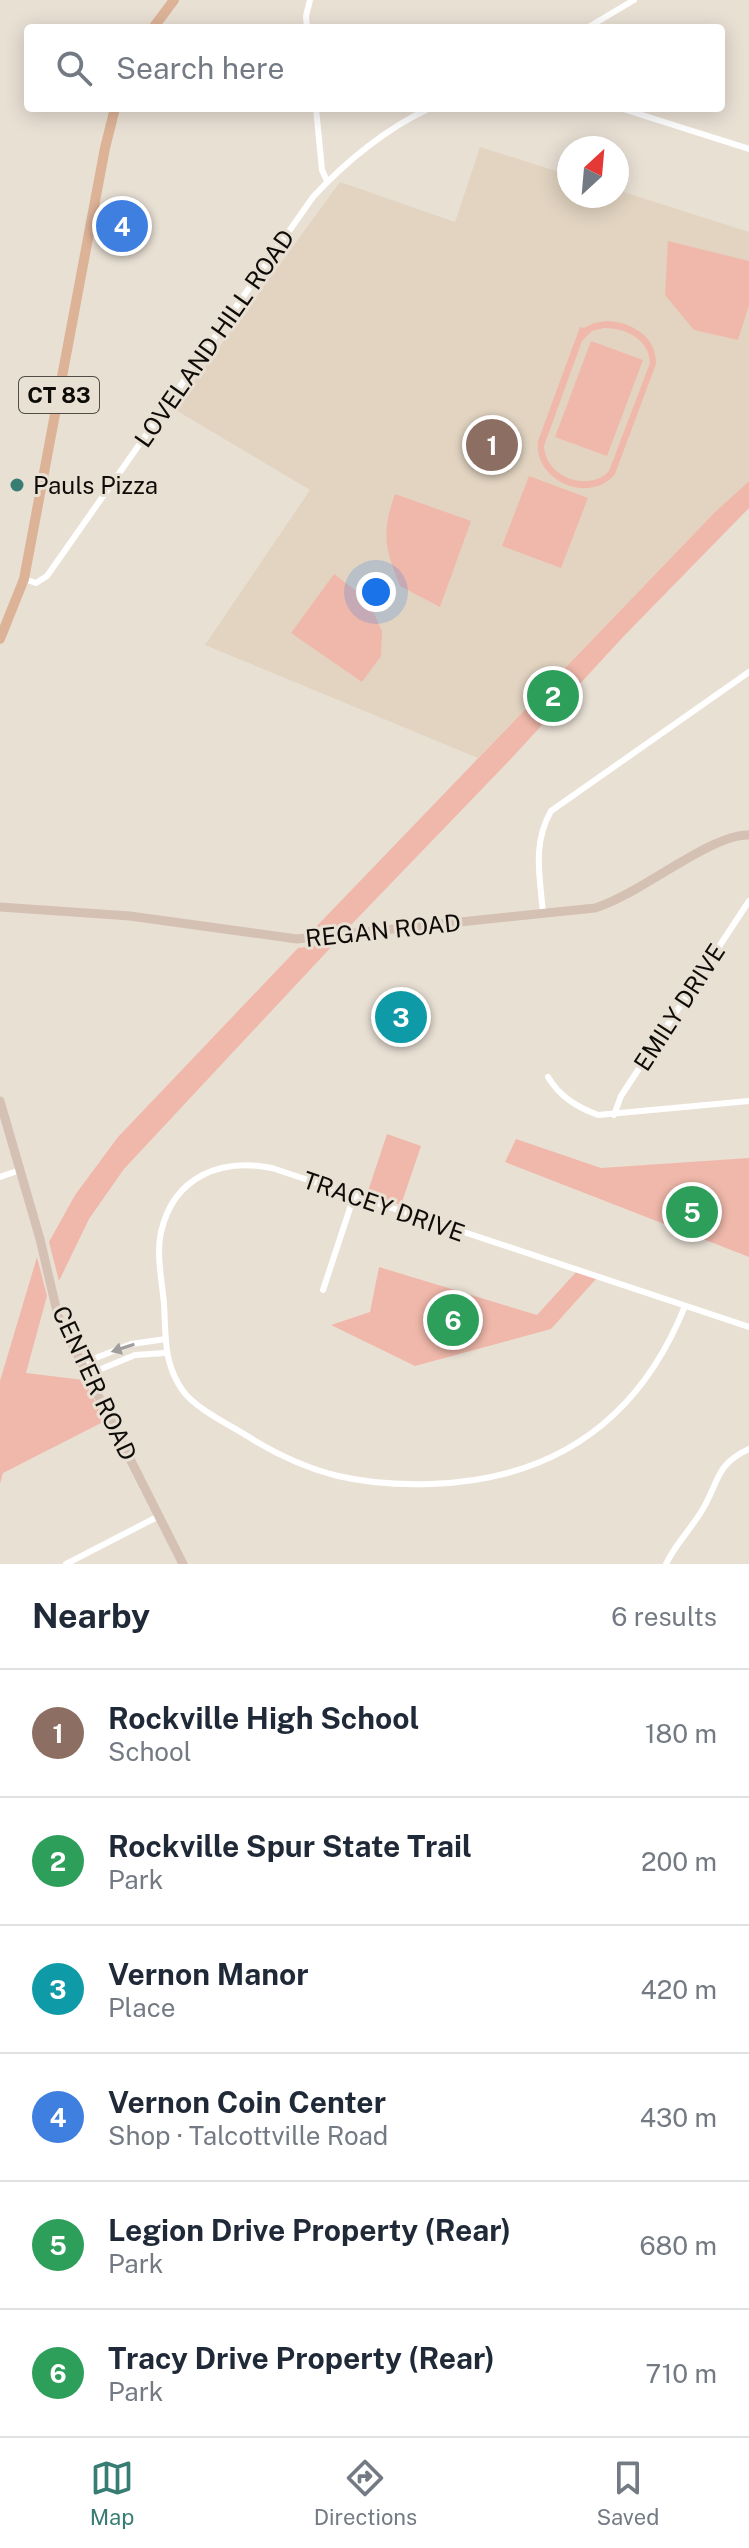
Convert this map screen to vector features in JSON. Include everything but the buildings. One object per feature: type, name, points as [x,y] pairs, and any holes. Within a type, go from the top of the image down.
[{"type":"main road","points":[[156,24],[174,0]]},
{"type":"main road","name":"CT 83","points":[[0,639],[24,579],[114,112]]},
{"type":"street","points":[[307,24],[310,0]]},
{"type":"street","points":[[594,24],[634,0]]},
{"type":"street","points":[[316,112],[322,170],[327,181]]},
{"type":"street","name":"LOVELAND HILL ROAD","points":[[24,579],[36,583],[47,576],[227,317],[327,181],[373,144],[424,112]]},
{"type":"street","points":[[633,112],[749,149]]},
{"type":"street","points":[[543,913],[538,844],[542,825],[551,811],[749,672]]},
{"type":"street","name":"REGAN ROAD","points":[[0,907],[130,916],[297,939],[595,908],[612,903],[725,838],[749,835]]},
{"type":"street","name":"EMILY DRIVE","points":[[614,1115],[621,1096],[749,901]]},
{"type":"street","points":[[548,1077],[556,1090],[579,1108],[598,1115],[749,1101]]},
{"type":"street","name":"CENTER ROAD","points":[[0,1101],[40,1239],[58,1316],[183,1564]]},
{"type":"street","name":"TRACEY DRIVE","points":[[165,1353],[161,1233],[175,1199],[189,1183],[216,1167],[249,1163],[272,1168],[749,1327]]},
{"type":"street","points":[[0,1177],[20,1170]]},
{"type":"street","points":[[323,1290],[354,1196]]},
{"type":"street","points":[[89,1374],[135,1355],[165,1353],[184,1393],[285,1458],[342,1479],[379,1483],[460,1483],[507,1475],[552,1458],[584,1440],[613,1416],[641,1384],[665,1352],[685,1306]]},
{"type":"street","points":[[83,1363],[131,1344],[166,1339]]},
{"type":"street","points":[[666,1564],[703,1509],[724,1465],[749,1449]]},
{"type":"street","points":[[66,1564],[159,1516]]},
{"type":"shaded area","points":[[480,147],[557,171],[557,208],[629,208],[629,194],[749,232],[749,481],[715,512],[478,758],[205,645],[310,490],[174,409],[340,182],[455,222]]},
{"type":"shaded area","points":[[668,241],[749,261],[749,305],[738,340],[694,330],[665,295]]},
{"type":"shaded area","points":[[616,322],[634,328],[648,339],[656,364],[615,474],[592,488],[578,488],[565,484],[544,467],[538,441],[580,327]],"holes":[[[612,329],[628,333],[641,341],[650,363],[609,471],[601,478],[580,481],[569,478],[552,466],[544,446],[582,341],[592,331]]]},
{"type":"shaded area","points":[[591,341],[643,360],[607,456],[555,437]]},
{"type":"shaded area","points":[[529,476],[588,498],[561,568],[502,546]]},
{"type":"shaded area","points":[[749,481],[749,508],[349,927],[312,931],[715,512]]},
{"type":"shaded area","points":[[395,494],[471,521],[440,607],[400,586],[391,562],[386,530]]},
{"type":"shaded area","points":[[334,574],[368,600],[382,631],[381,656],[362,682],[291,633]]},
{"type":"shaded area","points":[[335,943],[124,1169],[89,1219],[59,1281],[49,1242],[75,1195],[118,1137],[298,948]]},
{"type":"shaded area","points":[[387,1134],[421,1146],[401,1205],[367,1194]]},
{"type":"shaded area","points":[[516,1139],[601,1168],[749,1158],[749,1257],[505,1162]]},
{"type":"shaded area","points":[[37,1257],[47,1296],[26,1373],[84,1380],[105,1421],[3,1473],[0,1484],[0,1381]]},
{"type":"shaded area","points":[[379,1267],[537,1315],[577,1271],[597,1278],[551,1329],[415,1366],[331,1325],[370,1312]]},
{"type":"place","name":"Vernon Coin Center","points":[[122,226]]},
{"type":"place","name":"Rockville High School","points":[[492,445]]},
{"type":"place","name":"Pauls Pizza","points":[[17,485]]},
{"type":"place","name":"Rockville Spur State Trail","points":[[553,696]]},
{"type":"place","name":"Vernon Manor","points":[[401,1017]]},
{"type":"place","name":"Legion Drive Property (Rear)","points":[[692,1212]]},
{"type":"place","name":"Tracy Drive Property (Rear)","points":[[453,1320]]}]
